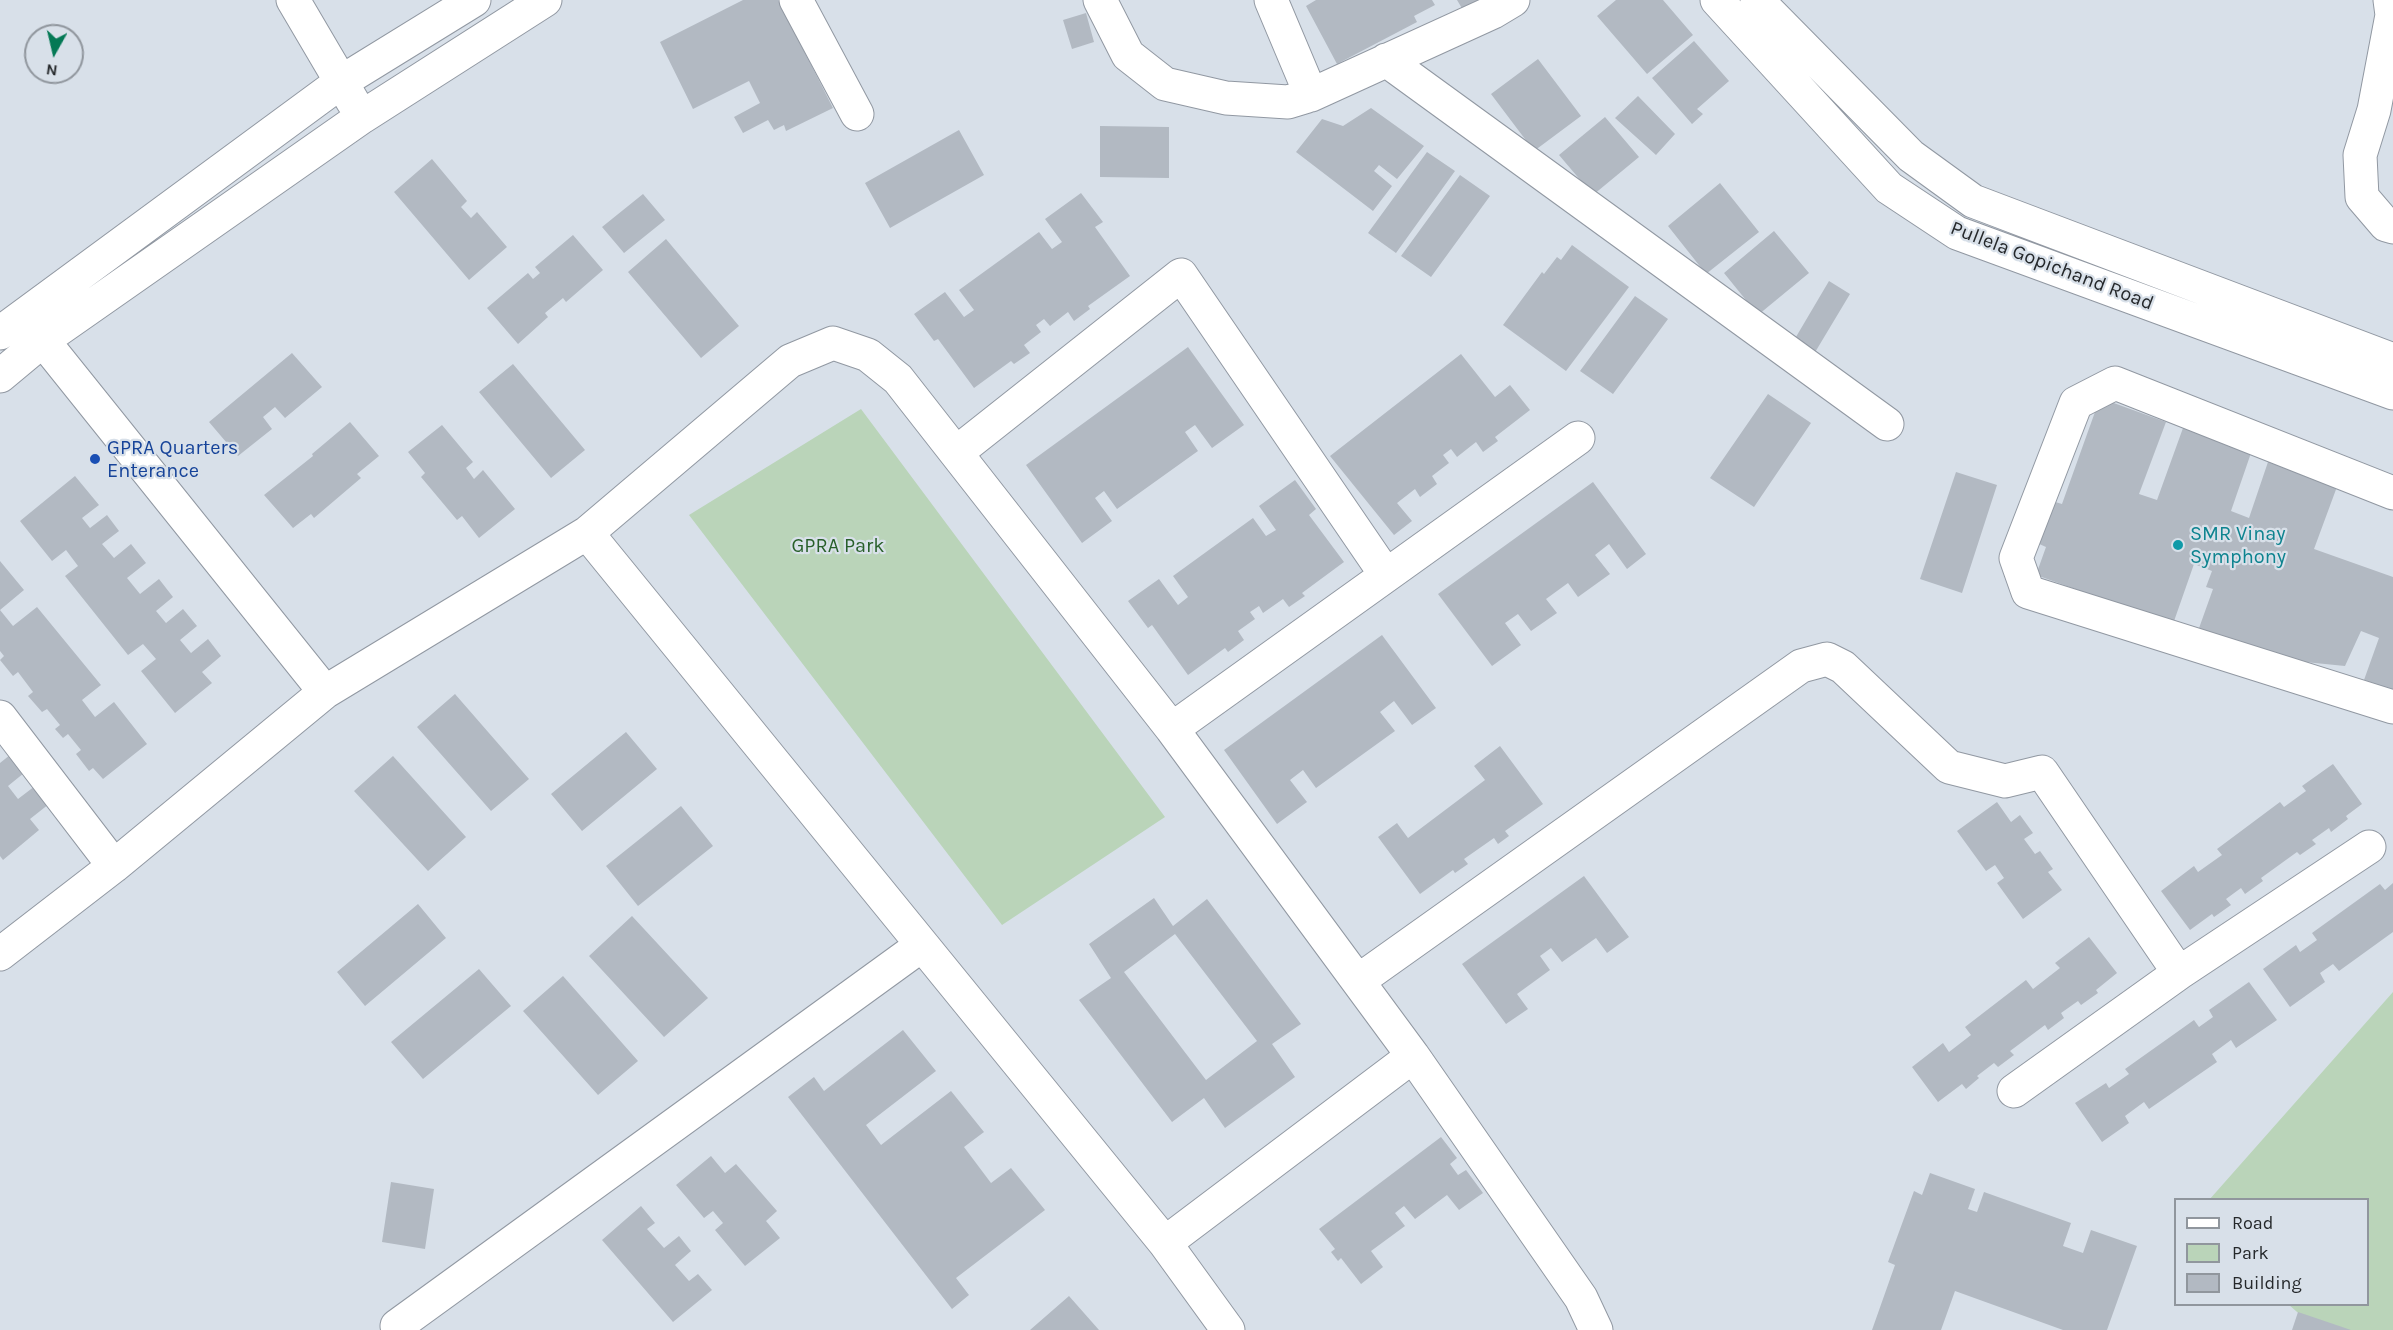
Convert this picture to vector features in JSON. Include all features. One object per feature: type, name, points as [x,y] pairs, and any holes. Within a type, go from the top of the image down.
[{"type":"street","points":[[293,0],[362,117]]},
{"type":"street","points":[[0,376],[22,330],[341,82],[474,0]]},
{"type":"street","points":[[22,330],[545,0]]},
{"type":"street","points":[[796,0],[857,114]]},
{"type":"street","points":[[1100,0],[1128,55],[1165,84],[1226,98],[1288,102],[1311,95],[1493,12],[1513,0]]},
{"type":"street","points":[[1271,0],[1311,95]]},
{"type":"street","name":"Pullela Gopichand Road","points":[[1717,0],[1889,188],[1957,233],[2393,393]]},
{"type":"street","name":"Pullela Gopichand Road","points":[[1757,0],[1911,156],[1973,201],[2393,360]]},
{"type":"street","points":[[2390,0],[2392,15],[2374,110],[2360,155],[2362,197],[2386,225],[2393,227]]},
{"type":"street","points":[[1386,60],[1887,424]]},
{"type":"street","points":[[956,453],[1181,275],[1386,575]]},
{"type":"street","points":[[22,330],[325,692]]},
{"type":"street","points":[[0,954],[114,866],[325,692],[587,533],[790,362],[833,343],[868,355],[898,379],[1172,729],[1413,1056],[1581,1298],[1596,1330]]},
{"type":"street","points":[[2393,493],[2115,383],[2076,403],[2016,558],[2028,592],[2393,707]]},
{"type":"street","points":[[1172,729],[1578,438]]},
{"type":"street","points":[[587,533],[1165,1243],[1228,1330]]},
{"type":"street","points":[[1358,981],[1801,666],[1827,659],[1843,667],[1949,767],[2005,781],[2042,772],[2180,974]]},
{"type":"street","points":[[0,717],[114,866]]},
{"type":"street","points":[[2014,1091],[2180,974],[2369,847]]},
{"type":"street","points":[[397,1329],[922,945]]},
{"type":"street","points":[[1165,1243],[1413,1056]]},
{"type":"green space","name":"GPRA Park","points":[[861,409],[1165,817],[1002,925],[689,515]]},
{"type":"green space","points":[[2393,992],[2393,1330],[2318,1330],[2290,1306],[2369,1306],[2369,1198],[2211,1198]]},
{"type":"building","points":[[743,0],[778,0],[833,108],[786,131],[784,125],[774,130],[768,120],[743,133],[734,117],[760,103],[749,81],[693,109],[660,42]]},
{"type":"building","points":[[1316,0],[1432,0],[1435,5],[1414,16],[1417,22],[1337,64],[1306,6]]},
{"type":"building","points":[[1457,0],[1481,0],[1463,10]]},
{"type":"building","points":[[1616,0],[1663,0],[1693,35],[1647,74],[1597,16]]},
{"type":"building","points":[[1086,13],[1094,42],[1072,49],[1063,20]]},
{"type":"building","points":[[1694,41],[1729,81],[1697,109],[1703,114],[1692,124],[1652,78]]},
{"type":"building","points":[[1538,59],[1581,116],[1534,151],[1491,94]]},
{"type":"building","points":[[1638,96],[1675,134],[1656,155],[1615,118]]},
{"type":"building","points":[[1371,108],[1424,146],[1397,179],[1379,165],[1374,171],[1392,186],[1373,211],[1296,152],[1322,119],[1343,126]]},
{"type":"building","points":[[1605,117],[1639,157],[1593,195],[1559,155]]},
{"type":"building","points":[[1100,126],[1169,127],[1169,178],[1100,177]]},
{"type":"building","points":[[959,130],[984,175],[890,228],[865,183]]},
{"type":"building","points":[[1427,152],[1455,171],[1396,253],[1368,233]]},
{"type":"building","points":[[432,159],[467,201],[461,207],[471,218],[477,212],[507,247],[469,280],[394,192]]},
{"type":"building","points":[[1460,175],[1490,196],[1431,277],[1401,256]]},
{"type":"building","points":[[1720,183],[1759,232],[1706,274],[1668,226]]},
{"type":"building","points":[[1081,193],[1103,222],[1095,227],[1130,276],[1088,306],[1090,309],[1074,321],[1068,312],[1050,326],[1044,319],[1036,325],[1041,332],[1024,345],[1030,353],[1014,364],[1011,361],[974,388],[938,339],[934,341],[914,314],[945,292],[964,317],[974,310],[959,290],[1039,232],[1052,249],[1062,242],[1045,219]]},
{"type":"building","points":[[643,194],[665,220],[624,253],[602,227]]},
{"type":"building","points":[[1774,231],[1809,273],[1758,315],[1724,273]]},
{"type":"building","points":[[573,235],[603,270],[566,302],[563,298],[545,313],[548,317],[518,344],[487,308],[528,273],[533,279],[540,273],[535,267]]},
{"type":"building","points":[[666,239],[739,326],[701,358],[628,272]]},
{"type":"building","points":[[1572,245],[1629,287],[1566,371],[1503,325],[1542,272],[1544,274],[1557,257],[1561,260]]},
{"type":"building","points":[[1829,281],[1850,294],[1814,354],[1793,342]]},
{"type":"building","points":[[1635,296],[1668,319],[1613,394],[1580,371]]},
{"type":"building","points":[[1188,347],[1244,425],[1212,448],[1195,425],[1185,432],[1198,451],[1117,509],[1104,491],[1095,498],[1112,521],[1082,543],[1026,465]]},
{"type":"building","points":[[292,353],[322,387],[285,418],[275,407],[263,417],[272,429],[238,456],[209,422]]},
{"type":"building","points":[[1461,354],[1495,397],[1510,385],[1530,410],[1495,437],[1498,441],[1483,452],[1476,442],[1457,457],[1451,449],[1443,455],[1449,463],[1432,476],[1437,484],[1420,497],[1415,489],[1397,503],[1412,521],[1394,535],[1330,456]]},
{"type":"building","points":[[513,364],[585,450],[551,478],[479,392]]},
{"type":"building","points":[[1768,394],[1811,423],[1754,507],[1710,478]]},
{"type":"building","name":"SMR Vinay Symphony","points":[[2100,398],[2166,422],[2139,494],[2157,500],[2183,428],[2251,453],[2231,511],[2249,518],[2269,459],[2338,484],[2314,549],[2393,577],[2393,690],[2364,680],[2379,638],[2361,631],[2345,666],[2275,659],[2198,631],[2213,589],[2206,587],[2212,571],[2194,564],[2173,624],[2036,575],[2046,547],[2037,543],[2052,501],[2062,504]]},
{"type":"building","points":[[350,422],[379,456],[357,474],[361,478],[314,518],[311,514],[293,528],[264,495],[313,456],[312,454]]},
{"type":"building","points":[[442,425],[473,462],[466,468],[474,479],[483,470],[515,509],[479,538],[462,516],[457,520],[421,477],[425,473],[408,452]]},
{"type":"building","points":[[1956,472],[1997,485],[1962,593],[1920,579]]},
{"type":"building","points":[[75,476],[99,505],[82,518],[90,528],[107,515],[119,531],[102,544],[114,558],[131,544],[146,563],[127,578],[140,594],[159,579],[173,597],[156,611],[166,623],[183,609],[197,626],[180,640],[191,653],[208,639],[221,656],[202,672],[212,683],[175,713],[141,671],[156,659],[143,644],[128,655],[65,576],[78,566],[66,550],[52,561],[20,521]]},
{"type":"building","points":[[1295,480],[1316,509],[1309,515],[1344,562],[1302,593],[1305,596],[1289,607],[1283,599],[1263,613],[1259,606],[1250,612],[1255,619],[1238,631],[1244,640],[1228,652],[1225,648],[1188,675],[1152,625],[1148,628],[1128,601],[1159,579],[1178,605],[1188,597],[1173,576],[1253,518],[1266,536],[1276,530],[1259,506]]},
{"type":"building","points":[[1593,482],[1646,554],[1627,569],[1609,544],[1595,555],[1610,574],[1578,597],[1568,583],[1546,599],[1557,613],[1531,631],[1518,614],[1505,623],[1521,645],[1492,666],[1438,594]]},
{"type":"building","points":[[0,561],[24,590],[0,610]]},
{"type":"building","points":[[37,607],[101,685],[82,700],[95,717],[114,702],[147,744],[103,779],[93,768],[89,771],[76,754],[81,750],[68,734],[63,738],[55,729],[60,725],[47,709],[42,712],[28,696],[33,692],[18,672],[13,676],[0,660],[4,656],[0,651],[0,610],[13,626]]},
{"type":"building","points":[[1382,635],[1436,708],[1412,725],[1394,701],[1380,712],[1395,731],[1316,788],[1303,770],[1290,780],[1307,802],[1277,824],[1224,750]]},
{"type":"building","points":[[455,694],[529,779],[491,811],[417,727]]},
{"type":"building","points":[[626,732],[657,769],[582,831],[551,794]]},
{"type":"building","points":[[1500,746],[1543,804],[1505,831],[1509,836],[1498,844],[1494,838],[1464,859],[1468,864],[1455,873],[1453,870],[1420,894],[1378,837],[1397,823],[1408,838],[1485,780],[1474,766]]},
{"type":"building","points":[[10,755],[24,773],[8,786],[18,799],[35,786],[49,804],[30,819],[39,830],[3,860],[0,856],[0,763]]},
{"type":"building","points":[[393,756],[466,837],[428,871],[354,791]]},
{"type":"building","points":[[2333,764],[2362,804],[2346,816],[2348,819],[2331,832],[2329,828],[2312,840],[2316,844],[2300,855],[2297,852],[2261,878],[2263,881],[2245,894],[2241,888],[2226,899],[2231,905],[2214,917],[2212,914],[2190,930],[2161,891],[2194,866],[2198,872],[2222,855],[2217,849],[2280,802],[2284,807],[2306,791],[2302,786]]},
{"type":"building","points":[[1997,802],[2011,822],[2020,815],[2033,833],[2024,839],[2035,854],[2040,851],[2053,869],[2048,872],[2062,890],[2023,919],[1997,883],[2004,878],[1995,865],[1986,871],[1957,831]]},
{"type":"building","points":[[681,806],[713,846],[638,906],[606,866]]},
{"type":"building","points":[[1584,876],[1629,937],[1607,953],[1596,938],[1562,962],[1551,948],[1540,956],[1550,970],[1517,994],[1528,1009],[1506,1024],[1462,964]]},
{"type":"building","points":[[2393,883],[2393,932],[2339,971],[2333,964],[2320,973],[2325,982],[2290,1007],[2263,969],[2296,945],[2300,952],[2317,940],[2312,933],[2380,884],[2385,890]]},
{"type":"building","points":[[1154,898],[1173,926],[1207,899],[1301,1024],[1272,1044],[1295,1077],[1225,1128],[1204,1098],[1172,1122],[1079,1000],[1111,978],[1089,944]],"holes":[[[1175,934],[1257,1041],[1206,1080],[1124,972]]]},
{"type":"building","points":[[418,904],[446,938],[365,1006],[337,972]]},
{"type":"building","points":[[632,916],[708,998],[664,1037],[589,956]]},
{"type":"building","points":[[2089,937],[2117,973],[2096,990],[2098,993],[2081,1005],[2078,1001],[2061,1013],[2064,1018],[2048,1030],[2045,1025],[2010,1051],[2014,1055],[1998,1067],[1994,1063],[1977,1076],[1979,1078],[1966,1089],[1962,1084],[1938,1102],[1912,1067],[1943,1043],[1949,1052],[1971,1035],[1965,1027],[2026,980],[2033,989],[2060,968],[2055,963]]},
{"type":"building","points":[[479,969],[511,1006],[423,1079],[391,1042]]},
{"type":"building","points":[[563,976],[638,1061],[598,1095],[523,1011]]},
{"type":"building","points":[[2249,982],[2277,1020],[2236,1048],[2231,1040],[2212,1054],[2217,1062],[2149,1109],[2144,1102],[2125,1116],[2129,1123],[2102,1142],[2075,1103],[2106,1083],[2109,1088],[2129,1074],[2125,1069],[2194,1020],[2199,1027],[2213,1017],[2209,1010]]},
{"type":"building","points":[[903,1030],[936,1071],[866,1125],[881,1145],[951,1091],[984,1132],[964,1147],[991,1183],[1011,1168],[1045,1210],[956,1278],[969,1295],[952,1309],[788,1097],[814,1077],[824,1091]]},
{"type":"building","points":[[1441,1137],[1457,1158],[1450,1164],[1458,1175],[1466,1170],[1483,1193],[1459,1210],[1447,1195],[1415,1219],[1404,1206],[1395,1213],[1405,1226],[1371,1251],[1383,1267],[1361,1284],[1341,1258],[1338,1261],[1331,1252],[1335,1249],[1319,1229]]},
{"type":"building","points":[[711,1156],[725,1173],[736,1164],[777,1211],[766,1221],[780,1238],[745,1266],[715,1230],[723,1223],[713,1211],[704,1218],[676,1185]]},
{"type":"building","points":[[1930,1173],[1975,1189],[1968,1209],[1977,1212],[1984,1192],[2071,1223],[2063,1246],[2083,1253],[2091,1230],[2137,1246],[2107,1330],[2063,1330],[1955,1291],[1941,1330],[1872,1330],[1895,1265],[1888,1262],[1914,1191],[1922,1195]]},
{"type":"building","points":[[391,1182],[434,1189],[425,1249],[382,1242]]},
{"type":"building","points":[[641,1206],[655,1223],[647,1229],[664,1248],[679,1236],[691,1251],[675,1265],[689,1281],[698,1274],[712,1290],[673,1322],[602,1240]]},
{"type":"building","points":[[1069,1296],[1099,1330],[1030,1330]]},
{"type":"building","points":[[2298,1312],[2351,1330],[2292,1330]]},
{"type":"place","name":"GPRA Quarters Enterance","points":[[95,459]]},
{"type":"place","name":"SMR Vinay Symphony","points":[[2178,545]]}]
